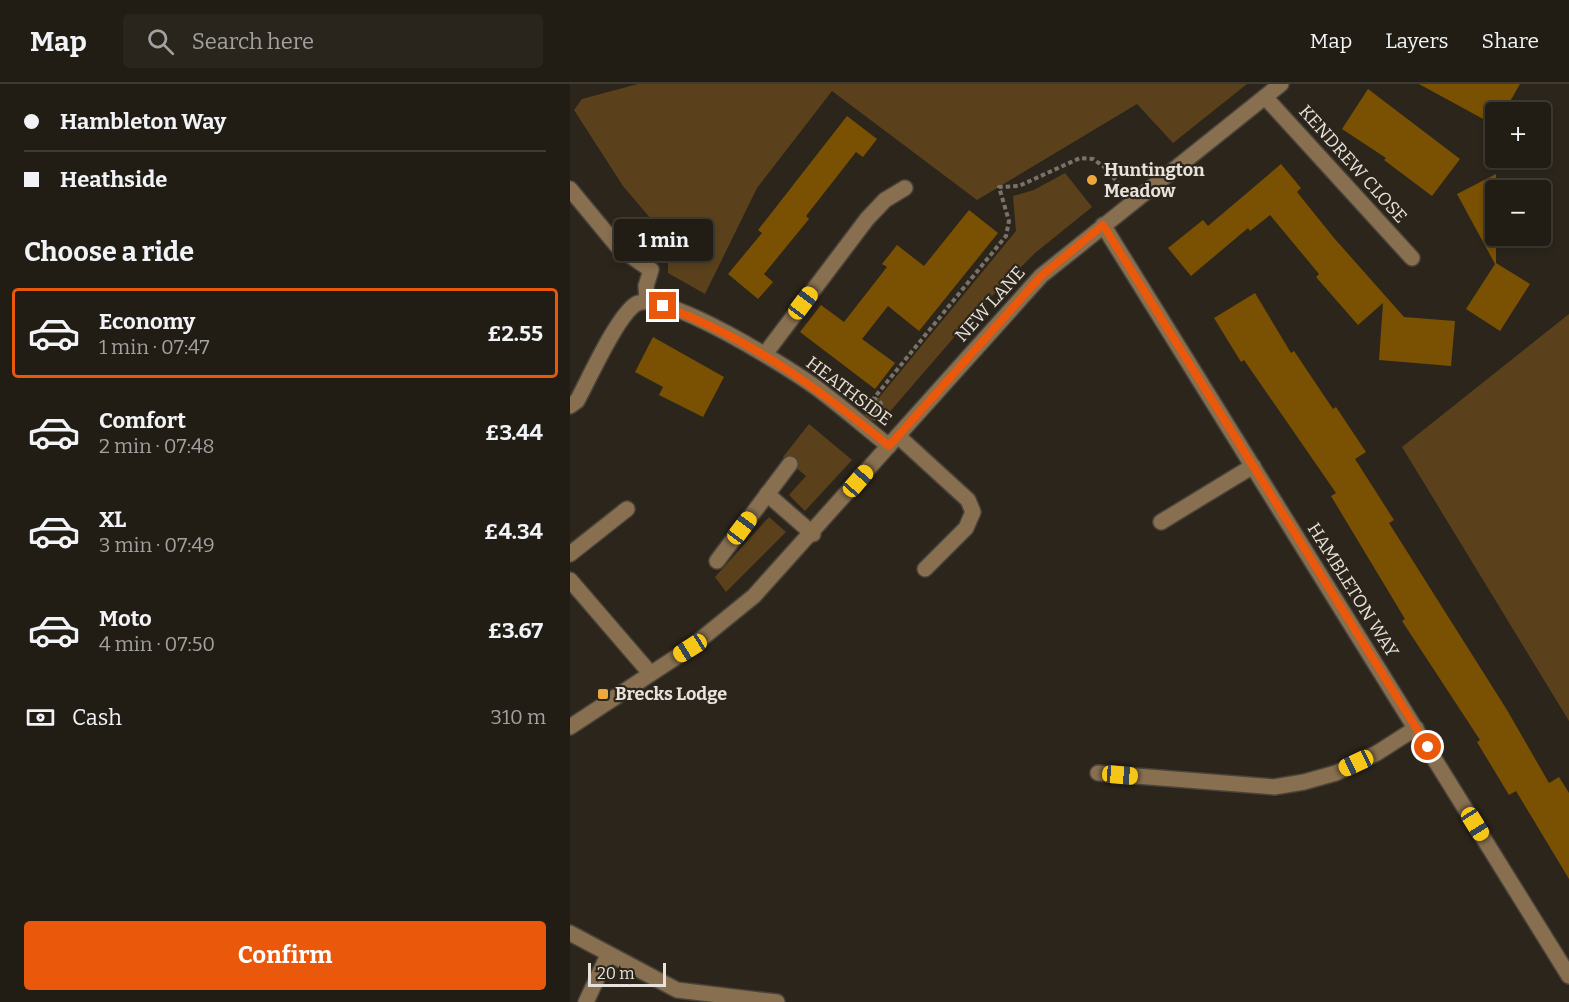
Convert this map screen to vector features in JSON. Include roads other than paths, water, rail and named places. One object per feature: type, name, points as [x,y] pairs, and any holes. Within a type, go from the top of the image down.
[{"type":"street","name":"NEW LANE","points":[[570,727],[690,648],[754,596],[813,534],[1041,276],[1281,84]]},
{"type":"street","name":"KENDREW CLOSE","points":[[1265,97],[1412,258]]},
{"type":"street","points":[[765,354],[867,219],[885,200],[905,188]]},
{"type":"street","points":[[570,189],[618,247],[651,270],[646,286],[647,300],[635,305],[622,319],[577,401],[570,406]]},
{"type":"street","name":"HAMBLETON WAY","points":[[1103,225],[1569,976]]},
{"type":"street","name":"HEATHSIDE","points":[[647,300],[694,317],[765,354],[818,389],[863,426],[893,441],[968,500],[973,512],[966,528],[925,569]]},
{"type":"street","points":[[717,561],[790,464]]},
{"type":"street","points":[[1161,522],[1253,466]]},
{"type":"street","points":[[767,494],[813,534]]},
{"type":"street","points":[[570,554],[627,508]]},
{"type":"street","points":[[570,580],[650,673]]},
{"type":"street","points":[[1098,773],[1274,787],[1304,782],[1335,773],[1377,753],[1416,728]]},
{"type":"street","points":[[570,933],[678,990],[777,1002]]},
{"type":"street","points":[[586,1002],[608,955]]},
{"type":"place","name":"Huntington Meadow","points":[[1092,180]]},
{"type":"place","name":"Brecks Lodge","points":[[603,694]]}]
